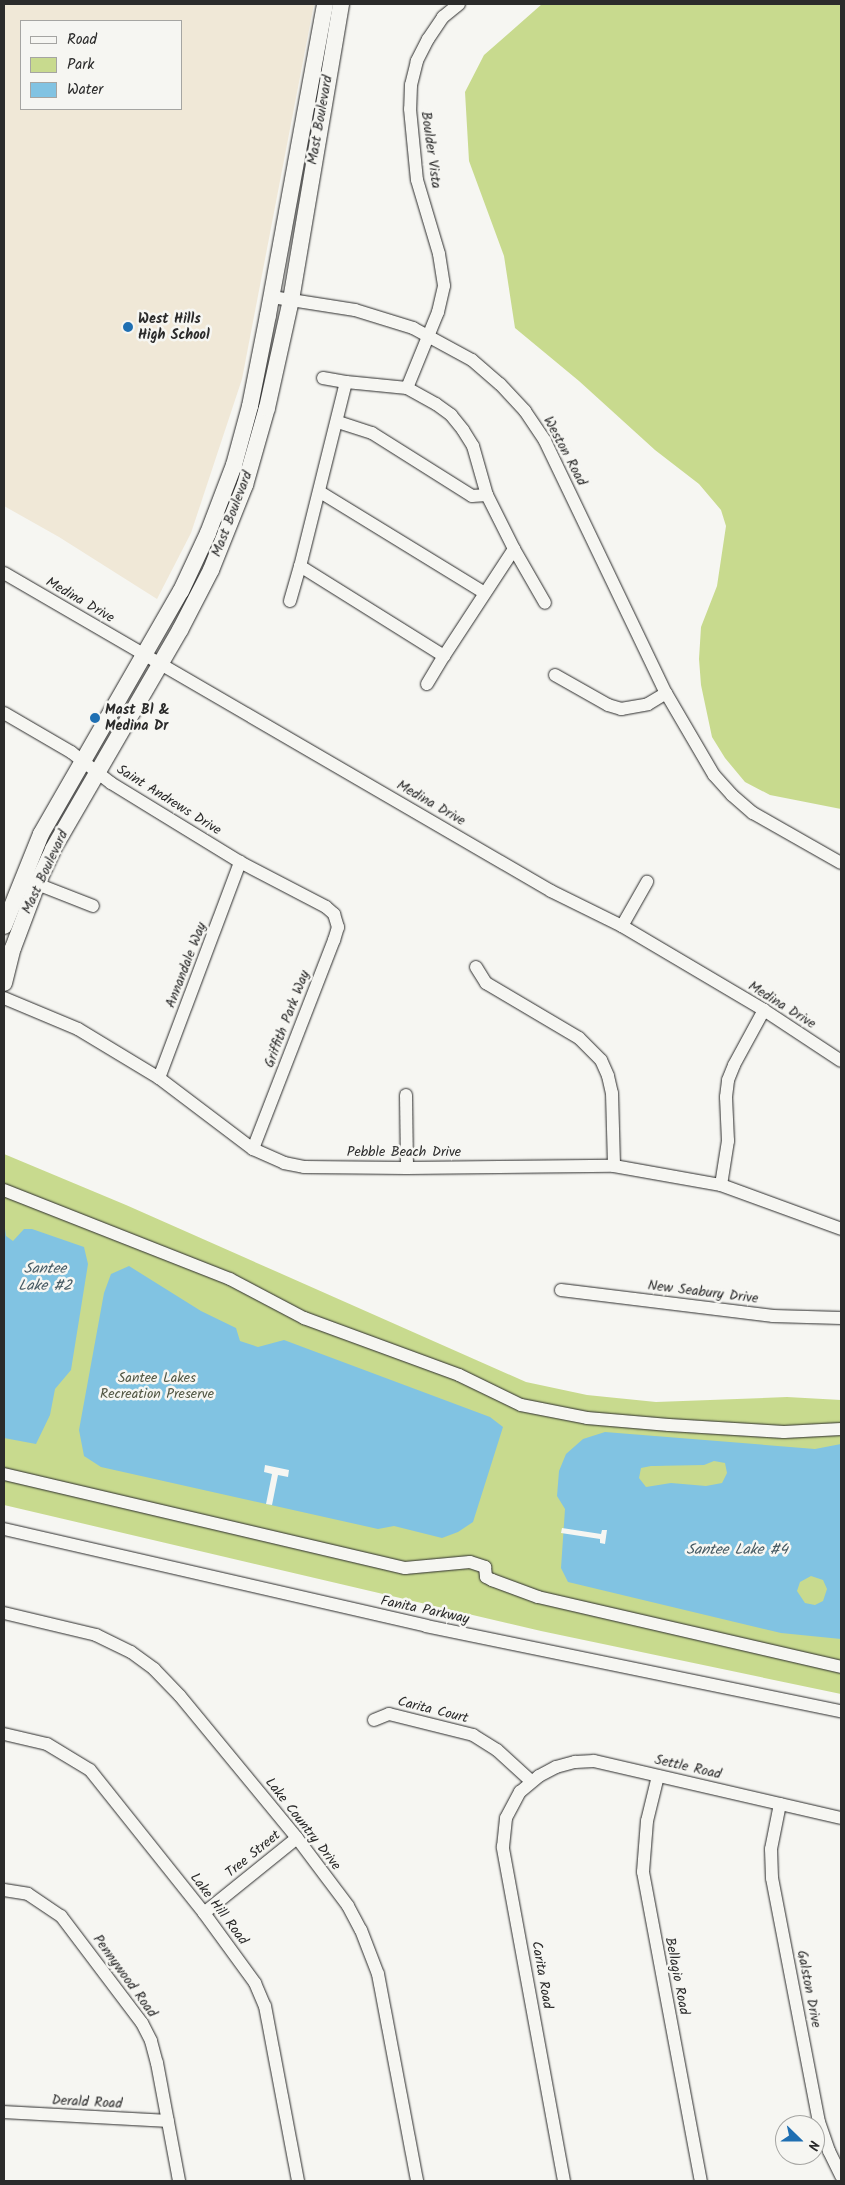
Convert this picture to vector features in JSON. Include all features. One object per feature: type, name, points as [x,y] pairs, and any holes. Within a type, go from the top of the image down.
[{"type":"main road","name":"Mast Boulevard","points":[[4,926],[41,834],[181,591],[208,533],[234,465],[250,406],[272,298],[325,4]]},
{"type":"main road","points":[[327,77],[326,58],[334,4]]},
{"type":"main road","name":"Mast Boulevard","points":[[4,982],[13,948],[37,884],[53,849],[161,664],[211,570],[245,485],[267,408],[291,300],[327,77],[341,4]]},
{"type":"street","name":"Boulder Vista","points":[[407,388],[438,312],[444,286],[439,254],[417,180],[410,97],[414,73],[425,44],[443,18],[456,4]]},
{"type":"street","name":"Weston Road","points":[[272,298],[355,310],[413,328],[472,360],[513,397],[535,426],[552,456],[666,693],[706,765],[732,795],[765,820],[841,863]]},
{"type":"street","points":[[323,378],[407,388],[452,415],[473,446],[487,496],[514,549],[545,603]]},
{"type":"street","points":[[290,601],[338,422],[346,382]]},
{"type":"street","points":[[338,422],[372,433],[472,496],[487,496]]},
{"type":"street","points":[[320,492],[485,593]]},
{"type":"street","points":[[427,684],[514,549]]},
{"type":"street","points":[[300,566],[444,656]]},
{"type":"street","name":"Medina Drive","points":[[4,573],[551,890],[622,926],[764,1010],[841,1060]]},
{"type":"street","points":[[555,676],[608,705],[621,710],[648,704],[666,693]]},
{"type":"street","name":"Saint Andrews Drive","points":[[4,713],[84,761],[97,772],[240,862],[322,905]]},
{"type":"street","name":"Annandale Way","points":[[159,1078],[240,862]]},
{"type":"street","points":[[622,926],[647,882]]},
{"type":"street","points":[[37,884],[93,906]]},
{"type":"street","name":"Griffith Park Way","points":[[253,1149],[337,931],[334,914],[322,905]]},
{"type":"street","points":[[476,966],[486,983],[580,1038],[601,1060],[608,1076],[612,1093],[614,1166]]},
{"type":"street","name":"Pebble Beach Drive","points":[[4,998],[78,1030],[159,1078],[253,1149],[284,1163],[304,1167],[407,1168],[614,1166],[721,1185],[841,1229]]},
{"type":"street","points":[[721,1185],[728,1140],[726,1096],[728,1080],[764,1010]]},
{"type":"street","points":[[406,1095],[407,1168]]},
{"type":"street","points":[[4,1190],[230,1279],[304,1318],[459,1376],[521,1405],[587,1418],[669,1425],[784,1432],[841,1430]]},
{"type":"street","name":"New Seabury Drive","points":[[561,1290],[773,1316],[841,1318]]},
{"type":"street","points":[[4,1474],[405,1568],[470,1562],[485,1567],[486,1576],[492,1580],[538,1597],[841,1667]]},
{"type":"street","name":"Fanita Parkway","points":[[4,1529],[426,1626],[841,1711]]},
{"type":"street","name":"Lake Country Drive","points":[[4,1613],[87,1632],[112,1642],[143,1660],[180,1696],[297,1838],[348,1906],[371,1953],[378,1974],[417,2181]]},
{"type":"street","name":"Carita Court","points":[[374,1720],[389,1714],[473,1735],[497,1750],[531,1781]]},
{"type":"street","name":"Lake Hill Road","points":[[4,1734],[47,1744],[90,1770],[204,1913],[255,1983],[265,2006],[298,2181]]},
{"type":"street","name":"Settle Road","points":[[531,1781],[556,1767],[584,1761],[594,1761],[841,1818]]},
{"type":"street","name":"Bellagio Road","points":[[658,1776],[647,1821],[643,1872],[701,2181]]},
{"type":"street","name":"Carita Road","points":[[531,1781],[520,1792],[510,1808],[504,1828],[503,1847],[564,2181]]},
{"type":"street","name":"Galston Drive","points":[[780,1804],[771,1849],[772,1878],[819,2122],[829,2151],[841,2176]]},
{"type":"street","name":"Tree Street","points":[[204,1913],[297,1838]]},
{"type":"street","name":"Pennywood Road","points":[[4,1890],[28,1894],[61,1916],[135,2012],[151,2041],[179,2181]]},
{"type":"street","name":"Derald Road","points":[[4,2112],[168,2121]]},
{"type":"shaded area","name":"West Hills High School","points":[[4,4],[314,4],[242,379],[191,533],[157,599],[59,537],[4,506]]},
{"type":"green space","points":[[542,4],[841,4],[841,809],[770,795],[745,782],[725,758],[712,737],[701,685],[699,659],[701,627],[717,586],[726,526],[721,510],[699,484],[655,450],[579,381],[515,328],[504,256],[469,161],[465,92],[484,55]]},
{"type":"green space","name":"Santee Lakes Recreation Preserve","points":[[4,1154],[126,1205],[526,1382],[587,1395],[656,1402],[787,1397],[841,1400],[841,1694],[541,1631],[4,1505]]},
{"type":"water","name":"Santee Lake #2","points":[[4,1221],[6,1236],[13,1241],[24,1229],[32,1229],[84,1247],[88,1264],[71,1370],[55,1389],[50,1415],[36,1444],[4,1438]]},
{"type":"water","points":[[129,1266],[201,1311],[236,1328],[240,1341],[258,1347],[284,1340],[490,1417],[503,1427],[473,1522],[458,1532],[442,1538],[394,1526],[378,1529],[101,1467],[84,1456],[79,1430],[104,1293],[111,1274]]},
{"type":"water","name":"Santee Lake #4","points":[[605,1432],[815,1449],[841,1444],[841,1639],[781,1633],[568,1582],[561,1568],[565,1509],[557,1496],[559,1471],[566,1454],[583,1439]],"holes":[[[714,1461],[725,1463],[727,1473],[722,1483],[706,1486],[671,1483],[646,1487],[639,1478],[641,1468],[651,1466],[704,1465]],[[811,1576],[823,1580],[827,1589],[823,1601],[815,1605],[805,1603],[797,1591],[800,1582]]]},
{"type":"pier","points":[[265,1465],[289,1470],[288,1477],[278,1475],[272,1505],[266,1504],[272,1474],[264,1472]]},
{"type":"pier","points":[[562,1528],[601,1534],[602,1530],[607,1530],[605,1544],[600,1543],[600,1539],[561,1533]]},
{"type":"place","name":"West Hills High School","points":[[128,327]]},
{"type":"place","name":"Mast Bl & Medina Dr","points":[[95,718]]}]
